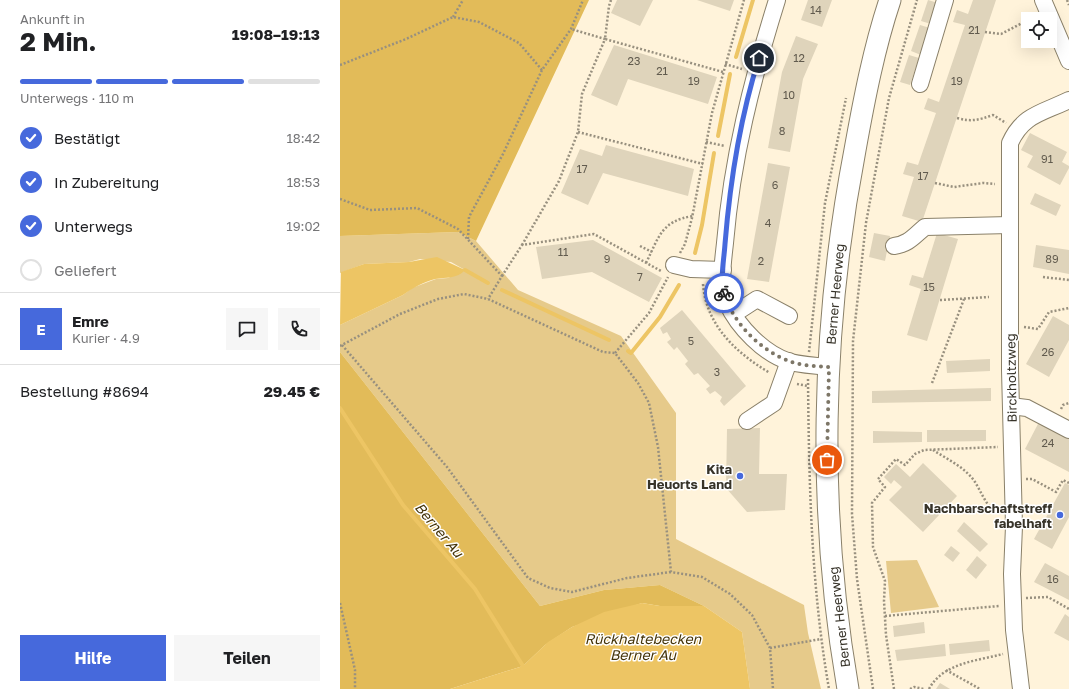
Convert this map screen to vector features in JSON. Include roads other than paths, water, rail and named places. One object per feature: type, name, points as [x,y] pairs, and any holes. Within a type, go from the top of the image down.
[{"type":"main road","name":"Berner Heerweg","points":[[848,689],[839,636],[828,524],[827,475],[829,367],[836,271],[843,210],[864,99],[890,0]]},
{"type":"street","points":[[777,0],[754,72],[737,149],[728,206],[723,288],[727,302],[734,314],[748,333],[765,348],[789,361],[829,367]]},
{"type":"street","points":[[920,84],[945,0]]},
{"type":"street","points":[[1043,0],[1069,61]]},
{"type":"street","name":"Birckholtzweg","points":[[1021,689],[1014,630],[1007,602],[1013,478],[1010,328],[1010,143],[1013,135],[1030,117],[1069,100]]},
{"type":"street","points":[[894,246],[903,245],[912,241],[925,227],[1010,225]]},
{"type":"street","points":[[674,265],[691,269],[723,270]]},
{"type":"street","points":[[734,314],[757,299],[789,316]]},
{"type":"street","points":[[747,421],[774,403],[789,361]]},
{"type":"street","points":[[1011,406],[1027,408],[1069,430]]},
{"type":"water","points":[[437,257],[465,270],[455,276],[435,279],[422,284],[403,295],[340,325],[341,272],[364,264],[409,262]]},
{"type":"water","name":"Rückhaltebecken Berner Au","points":[[642,603],[660,606],[704,606],[742,632],[750,689],[450,689],[523,666],[548,642],[572,627],[604,612]]},
{"type":"waterway","points":[[736,57],[753,0]]},
{"type":"waterway","points":[[718,136],[730,74]]},
{"type":"waterway","points":[[695,253],[702,225],[714,153]]},
{"type":"waterway","points":[[465,270],[488,283]]},
{"type":"waterway","points":[[628,351],[631,353],[660,317],[679,285]]},
{"type":"waterway","points":[[502,290],[609,340]]},
{"type":"waterway","name":"Berner Au","points":[[340,408],[403,505],[475,589],[523,666]]},
{"type":"place","name":"Kita Heuorts Land","points":[[740,476]]},
{"type":"place","name":"Nachbarschaftstreff fabelhaft","points":[[1060,515]]}]
